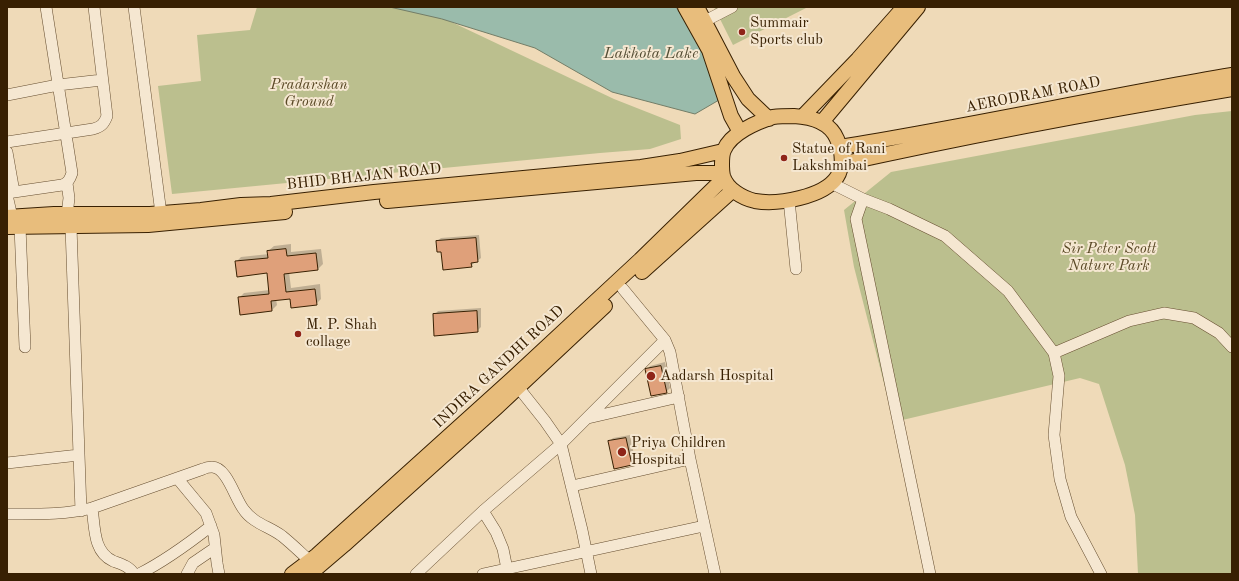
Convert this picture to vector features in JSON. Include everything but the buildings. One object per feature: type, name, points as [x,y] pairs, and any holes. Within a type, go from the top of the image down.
[{"type":"main road","points":[[685,7],[709,50],[731,116],[740,132]]},
{"type":"main road","points":[[697,7],[732,76],[748,99],[769,119]]},
{"type":"main road","points":[[803,116],[858,59],[904,7]]},
{"type":"main road","points":[[822,122],[918,7]]},
{"type":"main road","name":"AERODRAM ROAD","points":[[840,147],[1232,75]]},
{"type":"main road","name":"AERODRAM ROAD","points":[[841,164],[1061,119],[1232,89]]},
{"type":"main road","points":[[803,116],[822,122],[831,129],[836,136],[840,147],[841,164],[836,177],[822,190],[789,200],[776,202],[756,201],[743,197],[733,190],[723,176],[723,151],[729,141],[740,132],[774,117],[803,116]]},
{"type":"main road","name":"BHID BHAJAN ROAD","points":[[162,218],[641,167],[680,161],[723,151]]},
{"type":"main road","name":"BHID BHAJAN ROAD","points":[[12,222],[244,216],[354,204],[696,173],[723,176]]},
{"type":"main road","name":"INDIRA GANDHI ROAD","points":[[515,383],[723,176]]},
{"type":"main road","name":"INDIRA GANDHI ROAD","points":[[292,574],[310,567],[733,190]]},
{"type":"street","points":[[46,7],[72,173],[67,183],[69,198],[79,455],[86,509],[100,550],[111,560],[131,569],[134,574]]},
{"type":"street","points":[[7,142],[66,134],[100,127],[105,122],[107,116],[94,7]]},
{"type":"street","points":[[134,7],[162,218]]},
{"type":"street","points":[[704,21],[732,7]]},
{"type":"street","points":[[7,95],[58,85],[102,80]]},
{"type":"street","points":[[7,152],[9,193],[26,347]]},
{"type":"street","points":[[9,193],[54,187],[67,183]]},
{"type":"street","points":[[831,183],[862,199],[889,209],[945,236],[1008,291],[1054,353],[1059,376],[1054,435],[1060,479],[1071,517],[1101,574]]},
{"type":"street","points":[[862,199],[856,220],[930,574]]},
{"type":"street","points":[[789,200],[796,269]]},
{"type":"street","points":[[623,289],[666,340],[670,352],[690,459],[715,574]]},
{"type":"street","points":[[1054,353],[1129,321],[1164,314],[1194,318],[1219,333],[1232,347]]},
{"type":"street","points":[[416,574],[484,511],[561,444],[666,340]]},
{"type":"street","points":[[515,383],[561,444],[572,486],[591,574]]},
{"type":"street","points":[[586,418],[679,397]]},
{"type":"street","points":[[7,463],[79,455]]},
{"type":"street","points":[[572,486],[690,459]]},
{"type":"street","points":[[7,514],[59,514],[86,509],[212,467],[219,469],[225,475],[243,509],[248,515],[255,521],[282,536],[310,567]]},
{"type":"street","points":[[177,478],[206,513],[214,535],[219,574]]},
{"type":"street","points":[[484,511],[496,532],[503,549],[507,572]]},
{"type":"street","points":[[138,574],[153,567],[177,552],[211,526]]},
{"type":"street","points":[[483,574],[507,572],[586,552],[704,526]]},
{"type":"street","points":[[187,574],[193,563],[215,548]]},
{"type":"green space","name":"Pradarshan Ground","points":[[257,7],[407,7],[441,17],[614,99],[680,125],[681,139],[650,149],[172,194],[158,86],[201,81],[197,35],[250,30]]},
{"type":"green space","name":"Summair Sports club","points":[[714,7],[808,7],[733,45]]},
{"type":"green space","name":"Sir Peter Scott Nature Park","points":[[1232,111],[1232,574],[1138,574],[1135,515],[1125,465],[1099,384],[1080,378],[894,422],[854,267],[844,210],[891,172],[1195,115]]},
{"type":"water","name":"Lakhota Lake","points":[[390,7],[676,7],[714,66],[719,100],[695,114],[612,92],[535,48],[442,19]]},
{"type":"place","name":"Summair Sports club","points":[[742,32]]},
{"type":"place","name":"Statue of Rani Lakshmibai","points":[[784,158]]},
{"type":"place","name":"M. P. Shah collage","points":[[298,334]]},
{"type":"place","name":"Aadarsh Hospital","points":[[651,376]]},
{"type":"place","name":"Priya Children Hospital","points":[[622,452]]}]
